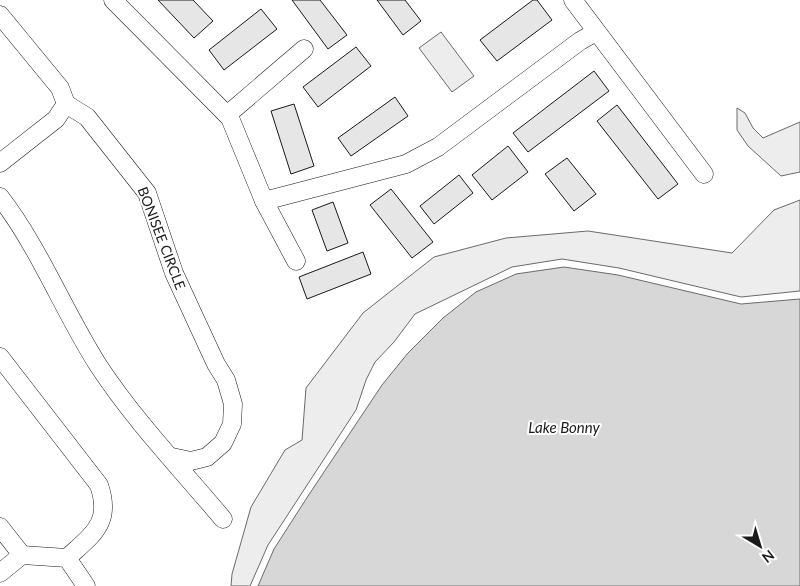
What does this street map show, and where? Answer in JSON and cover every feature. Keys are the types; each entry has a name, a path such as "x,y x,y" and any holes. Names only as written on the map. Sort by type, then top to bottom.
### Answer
{"street":[{"path":"113,0 227,115 264,201 296,261"},
{"path":"573,0 704,174"},
{"path":"0,15 60,88 66,104 56,119 0,163"},
{"path":"264,201 406,164 438,147 580,41 596,32"},
{"path":"227,115 304,49"},
{"name":"BONISEE CIRCLE","path":"66,104 87,117 147,193 174,273 216,364 226,380 233,404 232,424 223,443 207,457 191,461 172,457"},
{"path":"0,197 46,268 75,326 99,366 142,423 223,519"},
{"path":"0,356 99,485 105,502 104,514 94,533 68,558 22,555 0,573"},
{"path":"0,527 22,555"},
{"path":"68,558 86,586"}],"shaded area":[{"path":"441,32 474,76 452,92 419,48"},
{"path":"737,108 745,113 753,128 763,138 800,122 800,172 781,176 748,146 737,130"},
{"path":"800,200 800,291 741,297 619,268 562,259 512,267 415,314 394,342 375,362 366,380 356,410 268,545 250,586 231,586 232,574 251,507 285,450 302,440 306,388 363,313 434,257 506,238 588,231 732,253 774,210"}],"water":[{"name":"Lake Bonny","path":"564,267 618,275 741,304 800,299 800,586 258,586 274,549 308,496 382,385 408,353 443,318 476,292 516,274"}],"building":[{"path":"158,0 193,0 213,21 194,38"},
{"path":"292,0 320,0 347,35 328,49"},
{"path":"377,0 405,0 421,21 403,35"},
{"path":"533,0 537,0 552,20 497,61 480,40"},
{"path":"261,9 277,29 224,70 209,50"},
{"path":"356,47 371,66 318,107 303,87"},
{"path":"594,71 609,91 528,152 513,133"},
{"path":"395,97 408,116 351,156 338,138"},
{"path":"294,104 314,166 291,174 271,111"},
{"path":"617,105 678,184 658,199 597,121"},
{"path":"508,146 528,172 492,200 472,175"},
{"path":"567,158 596,194 574,211 545,174"},
{"path":"459,175 473,193 434,224 420,206"},
{"path":"391,189 433,242 412,258 370,205"},
{"path":"333,202 348,243 327,251 312,210"},
{"path":"363,252 371,274 307,299 299,277"}]}
